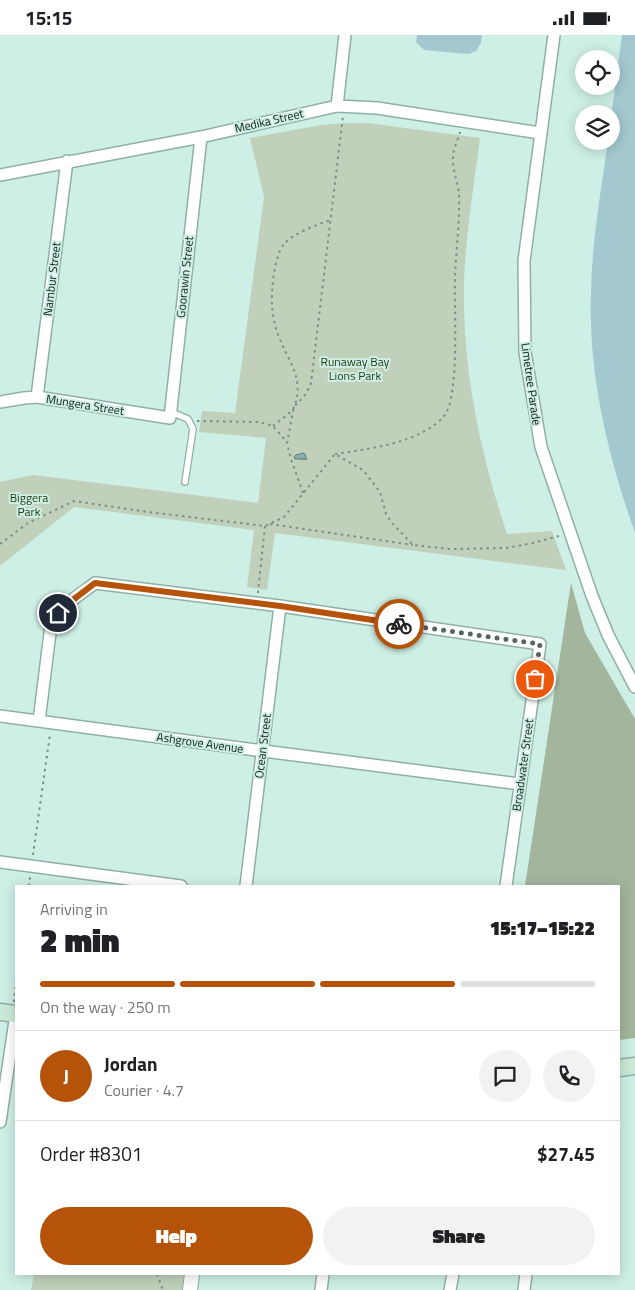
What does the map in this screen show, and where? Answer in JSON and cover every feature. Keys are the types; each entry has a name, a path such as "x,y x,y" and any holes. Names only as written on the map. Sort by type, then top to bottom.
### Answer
{"main road":[{"path":"0,1012 15,1014"},
{"path":"620,1057 635,1055"},
{"path":"620,1068 635,1066"}],"street":[{"path":"340,106 345,35"},
{"name":"Limetree Parade","path":"554,35 524,261 525,351 541,447 592,596 608,635 635,687"},
{"name":"Medika Street","path":"0,175 201,137 340,106 377,108 540,133"},
{"name":"Goorawin Street","path":"170,415 201,137"},
{"name":"Nambur Street","path":"37,397 66,161"},
{"name":"Mungera Street","path":"0,402 37,397 170,415"},
{"path":"39,721 51,625 65,606 95,583 280,606"},
{"name":"Broadwater Street","path":"280,606 540,644 506,885"},
{"name":"Ocean Street","path":"246,885 280,606"},
{"name":"Ashgrove Avenue","path":"0,715 263,751 520,783"},
{"path":"0,862 174,885"},
{"path":"0,1122 15,1021"},
{"path":"190,1290 192,1275"},
{"path":"321,1290 324,1275"},
{"path":"450,1290 453,1275"},
{"path":"524,1290 526,1275"}],"lane":[{"path":"170,415 188,419 193,429 185,481"}],"path":[{"path":"273,426 306,394 311,383 331,220 340,106"},
{"path":"0,544 28,523 74,501 148,512 265,525 284,517 336,454 399,442 433,425 444,416 450,407 454,380 455,277 459,194 453,158 462,121"},
{"path":"303,493 287,443 298,386 296,375 280,339 273,315 274,275 280,249 284,243 319,224 331,220"},
{"path":"190,422 203,420 259,422 273,426 287,443"},
{"path":"336,454 363,470 380,492 386,513 392,523 413,545"},
{"path":"270,523 278,526 450,549 506,548 559,536"},
{"path":"256,603 265,525"},
{"path":"29,885 50,734"},
{"path":"15,989 15,1006"},
{"path":"157,1275 163,1290"}],"green space":[{"name":"Runaway Bay Lions Park","path":"368,123 480,138 468,227 464,313 470,378 481,441 507,534 552,531 566,570 275,533 267,590 247,587 254,530 74,507 0,566 0,482 33,475 258,503 266,438 199,432 202,411 235,413 264,197 250,138 321,125"},
{"path":"571,583 585,633 635,719 635,1038 620,1040 620,885 525,885"},
{"path":"34,1275 185,1275 182,1290 31,1290"}],"water":[{"path":"417,35 482,35 481,43 476,51 469,54 424,50 416,42"},
{"path":"622,35 635,35 635,533 608,445 596,384 591,323 595,235 607,150 620,150 620,105 613,105 614,95 620,95 620,50"}],"building":[{"path":"303,453 306,457 305,459 295,459 296,455"}],"way so far":[{"path":"399,624 540,644 535,679"}],"route":[{"path":"58,613 95,583 280,606 399,624"}],"park label":[{"name":"Biggera Park","path":"29,505"}]}
